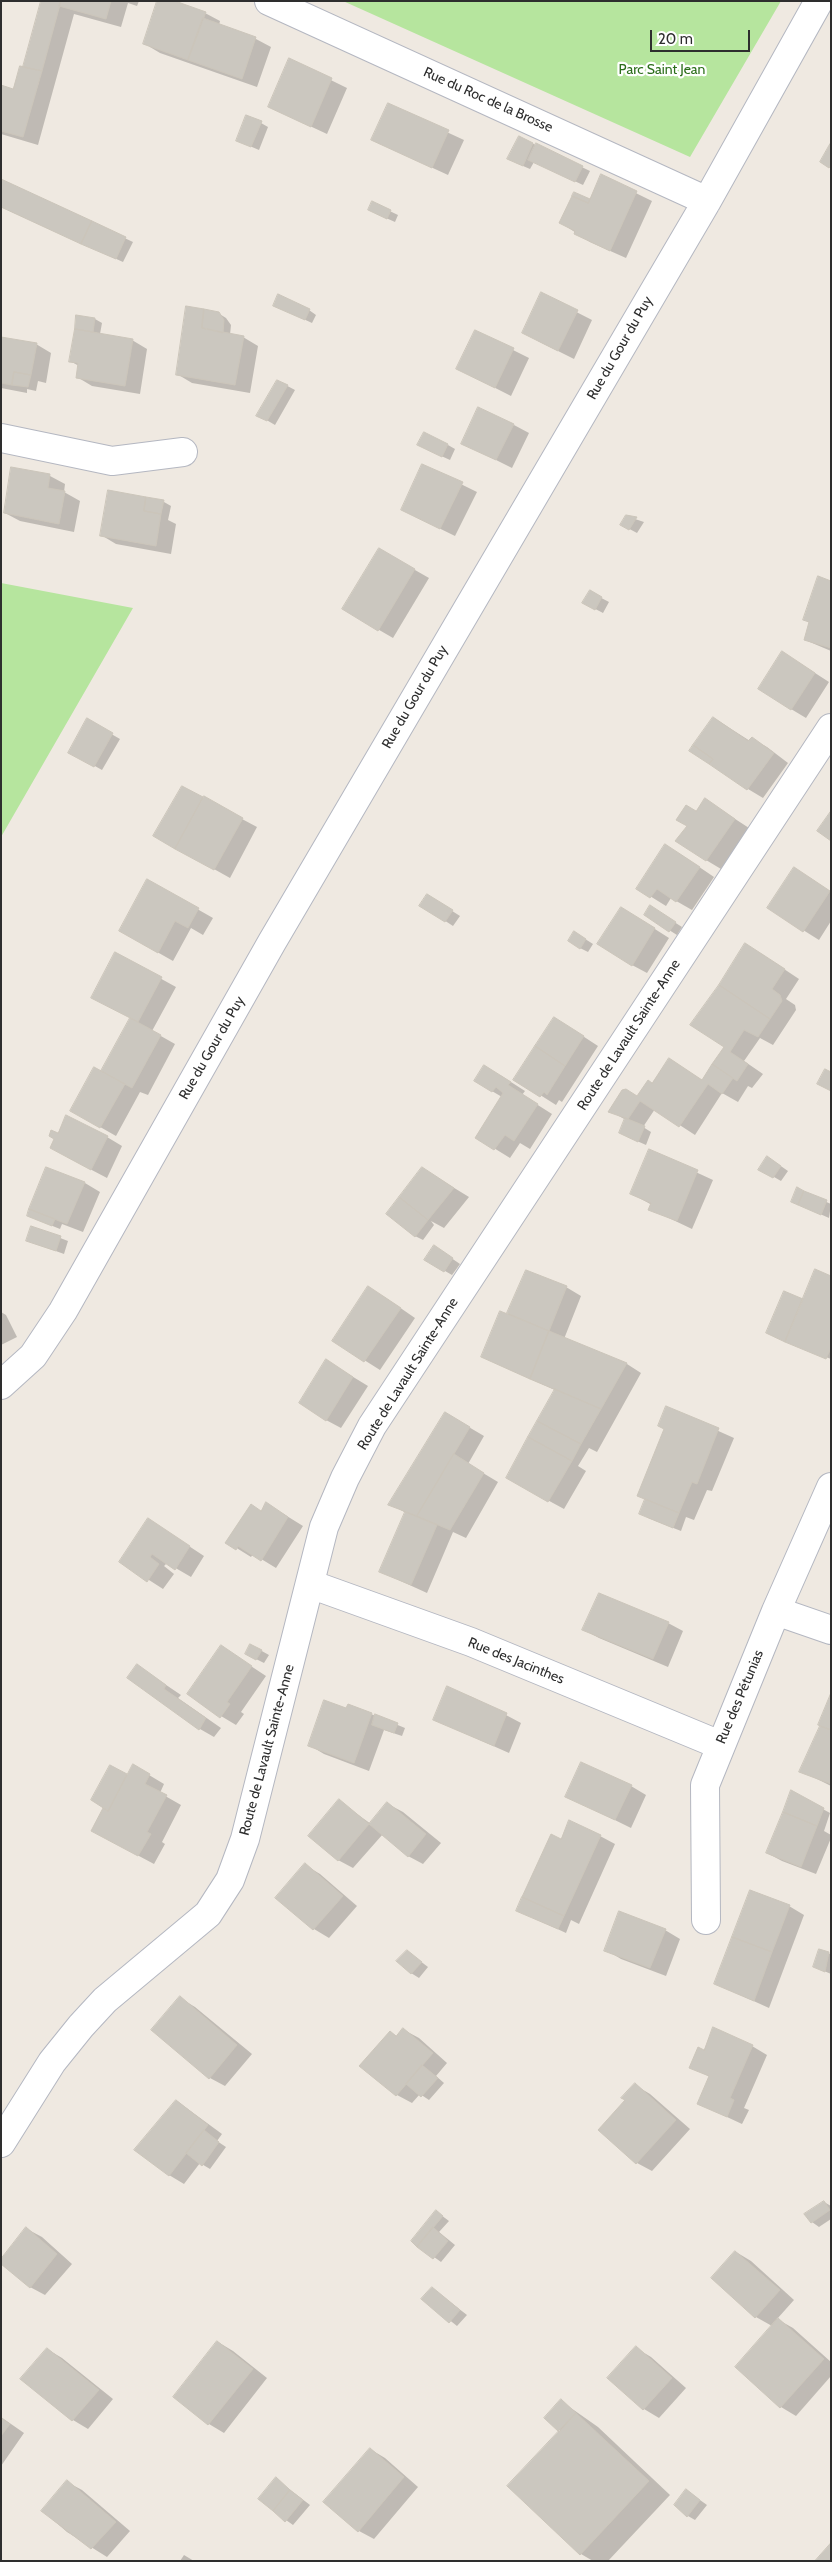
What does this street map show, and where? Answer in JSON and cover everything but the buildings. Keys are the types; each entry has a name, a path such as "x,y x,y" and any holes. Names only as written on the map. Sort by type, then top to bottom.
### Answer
{"street":[{"name":"Rue du Roc de la Brosse","path":"269,1 707,201"},
{"name":"Rue du Gour du Puy","path":"1,1385 33,1356 63,1311 272,942 707,201 819,1"},
{"path":"1,438 112,461 184,452"},
{"name":"Route de Lavault Sainte-Anne","path":"1,2143 52,2062 81,2026 105,2000 208,1914 230,1880 245,1839 324,1527 345,1478 372,1426 831,728"},
{"name":"Rue des Pétunias","path":"706,1920 705,1785 776,1611 831,1487"},
{"name":"Rue des Jacinthes","path":"310,1584 471,1642 720,1745"},
{"path":"776,1611 831,1630"}],"green space":[{"name":"Parc Saint Jean","path":"343,1 781,1 690,157"},
{"path":"1,583 133,608 1,837"}]}
